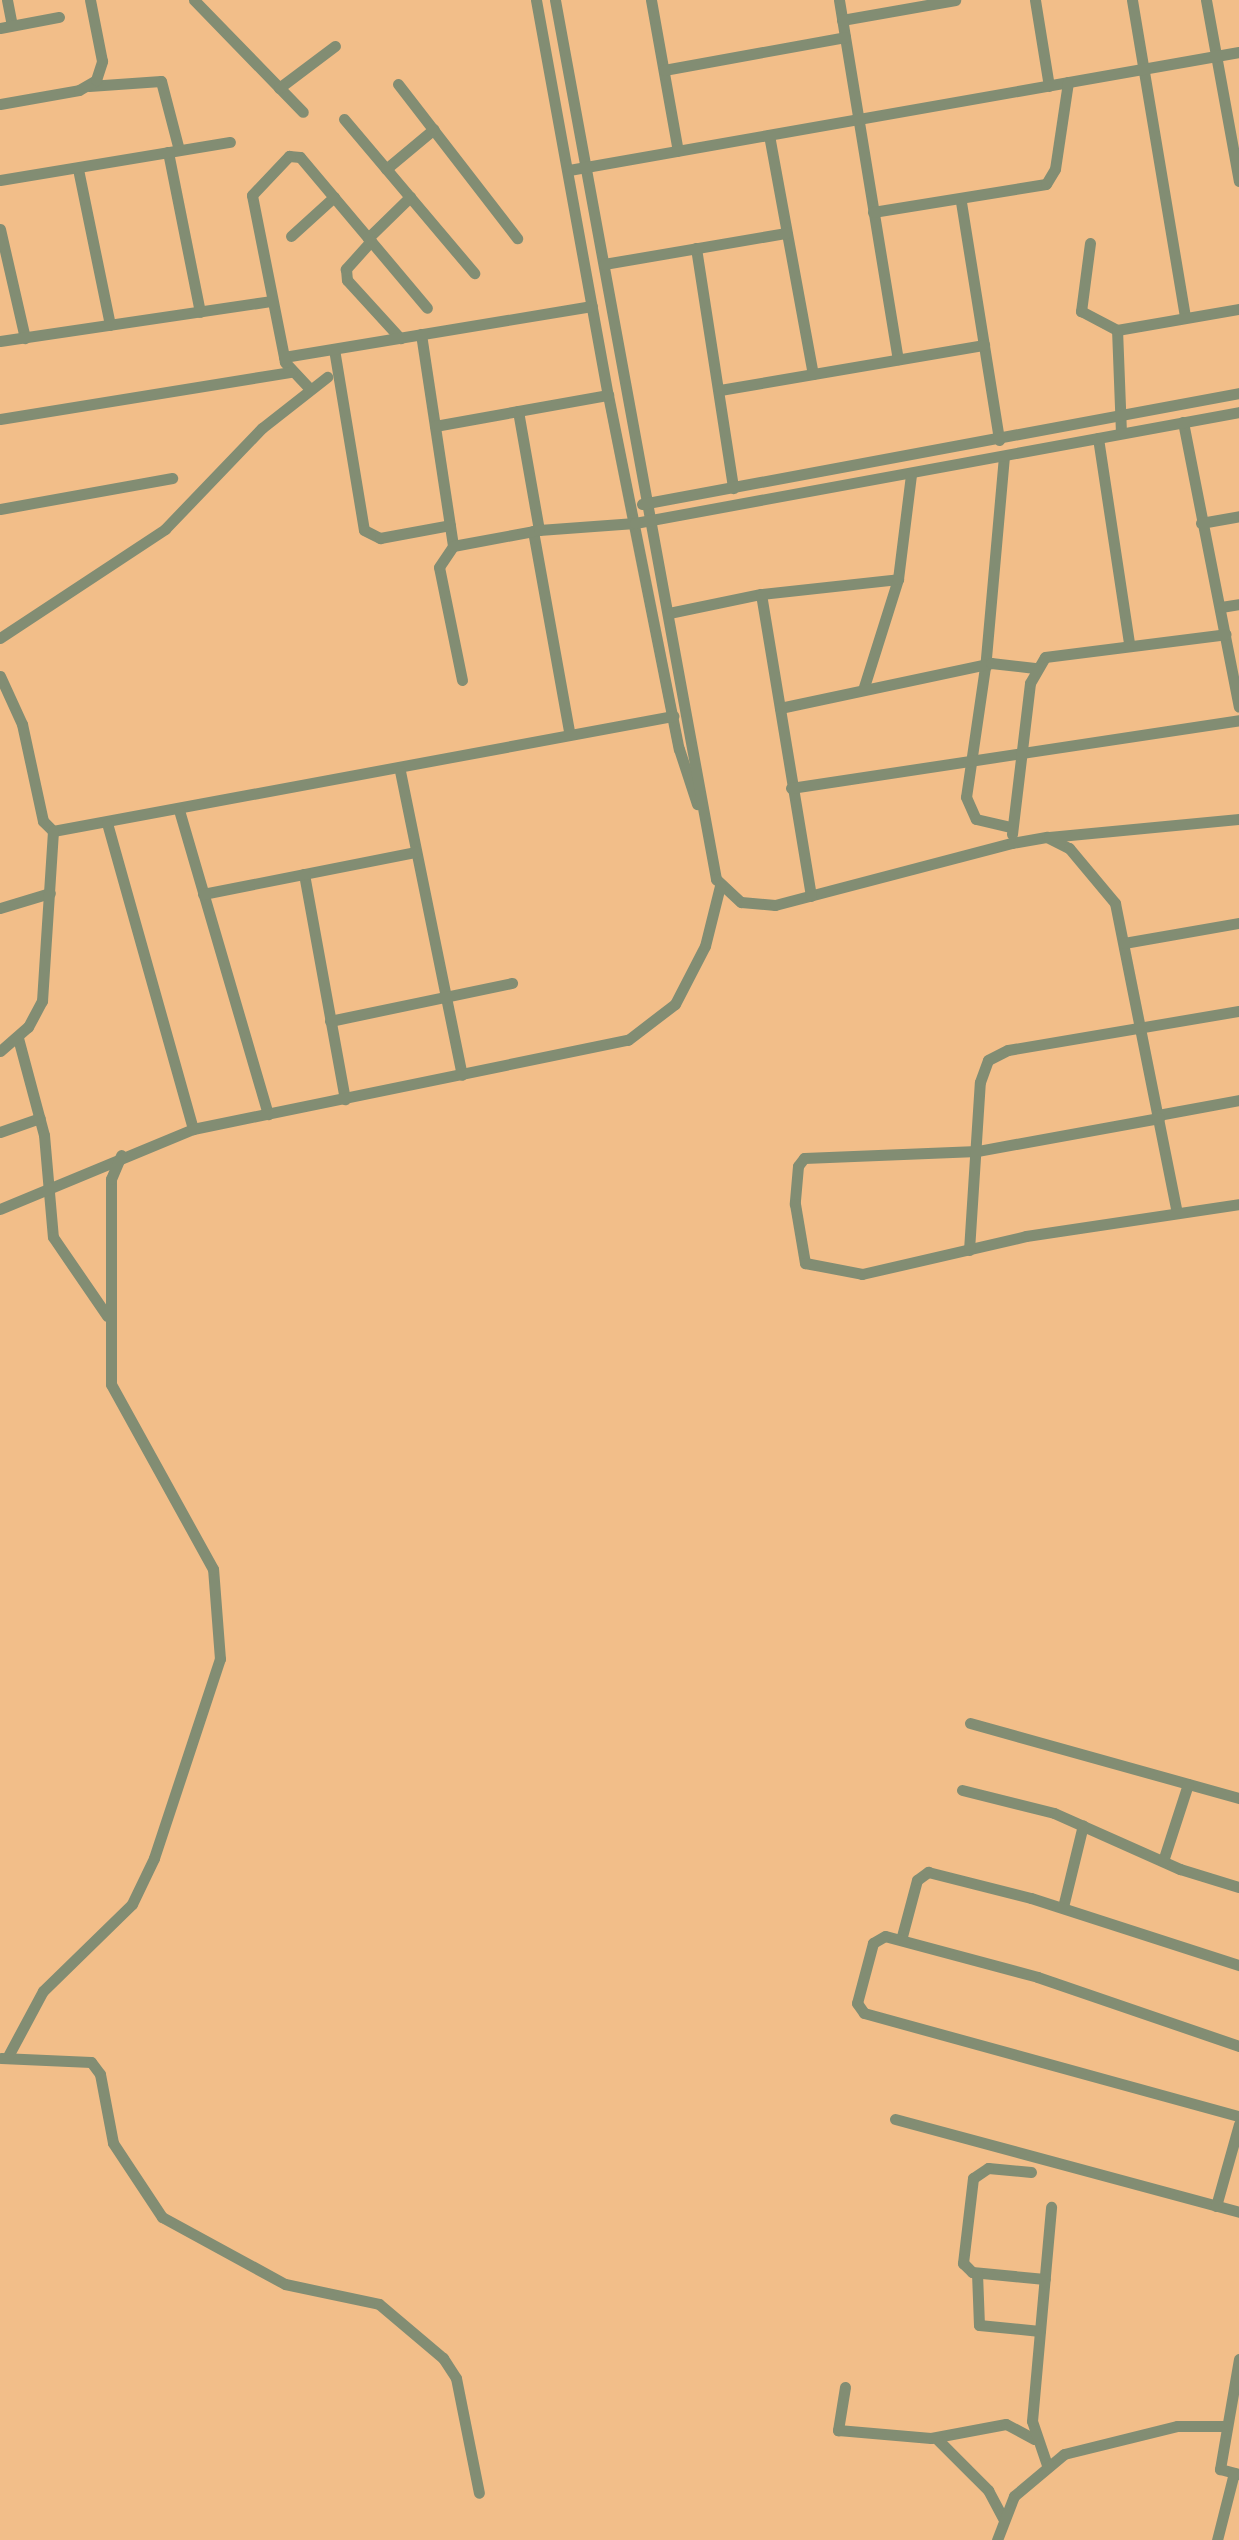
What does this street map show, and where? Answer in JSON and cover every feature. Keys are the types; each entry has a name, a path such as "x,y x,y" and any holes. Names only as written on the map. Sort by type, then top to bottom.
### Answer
{"street":[{"path":"7,0 6,26 59,17"},
{"path":"89,86 102,61 90,0"},
{"path":"194,0 303,112"},
{"path":"0,1209 48,1191 121,1155 193,1129 608,1047 661,1020 701,955 720,886 673,716 608,395 536,0"},
{"path":"555,0 669,613 701,812"},
{"path":"651,0 678,151"},
{"path":"839,0 898,359"},
{"path":"842,20 955,0"},
{"path":"1035,0 1049,86"},
{"path":"1132,0 1185,317"},
{"path":"1206,0 1239,181"},
{"path":"664,70 845,37"},
{"path":"279,88 335,46"},
{"path":"569,170 1239,52"},
{"path":"0,104 89,86 161,81 200,312"},
{"path":"873,212 961,202 1039,188 1051,179 1068,82"},
{"path":"398,84 517,238"},
{"path":"344,119 474,273"},
{"path":"386,169 434,129"},
{"path":"769,135 813,374"},
{"path":"0,180 230,142"},
{"path":"310,389 291,372 284,357 253,191 296,155 427,308"},
{"path":"78,169 110,325"},
{"path":"291,236 334,197"},
{"path":"400,338 345,276 370,240 410,197"},
{"path":"961,202 999,440"},
{"path":"0,229 25,338"},
{"path":"604,264 786,233"},
{"path":"1090,243 1081,311 1117,330 1239,309"},
{"path":"696,248 733,488"},
{"path":"0,341 272,301"},
{"path":"284,357 592,306"},
{"path":"1117,330 1121,433"},
{"path":"421,334 453,546 439,567 462,680"},
{"path":"720,390 984,345"},
{"path":"334,349 364,530 380,538 450,525"},
{"path":"0,419 291,372"},
{"path":"0,638 165,529 262,428 327,377"},
{"path":"632,506 1239,393"},
{"path":"435,426 608,395"},
{"path":"518,411 569,732"},
{"path":"453,546 536,530 635,523 1239,412"},
{"path":"1183,422 1239,707"},
{"path":"1098,438 1129,644"},
{"path":"1004,456 985,667 970,763 970,812 1012,827"},
{"path":"863,690 898,579 911,474"},
{"path":"0,509 172,478"},
{"path":"1201,523 1239,516"},
{"path":"669,613 761,594 898,579"},
{"path":"761,594 811,896"},
{"path":"1221,607 1239,604"},
{"path":"1012,843 1020,749 1035,668 1045,657 1226,634"},
{"path":"780,708 985,667 1035,668"},
{"path":"0,676 22,724 43,821 53,831 45,986 36,1014 18,1038 0,1051"},
{"path":"53,831 400,771 569,732 673,716"},
{"path":"791,788 970,763 1020,749 1239,720"},
{"path":"400,771 462,1075"},
{"path":"179,810 268,1114"},
{"path":"720,886 758,906 811,896 1012,843 1239,819"},
{"path":"107,823 193,1129"},
{"path":"1047,837 1085,860 1115,903 1177,1213"},
{"path":"203,894 416,852"},
{"path":"304,874 345,1099"},
{"path":"0,908 50,893"},
{"path":"1124,943 1239,923"},
{"path":"330,1021 512,983"},
{"path":"969,1250 982,1070 997,1053 1239,1011"},
{"path":"18,1038 40,1118 59,1253 107,1316"},
{"path":"1239,1100 977,1151 804,1158 798,1166 796,1212 805,1263 862,1274 969,1250 1239,1204"},
{"path":"0,1132 40,1118"},
{"path":"121,1155 111,1179 114,1238 107,1316 115,1398 213,1569 220,1659 154,1858 132,1904 43,1991 4,2058 91,2062 100,2074 113,2143 162,2217 285,2284 379,2304 443,2358 456,2378 479,2493"},
{"path":"970,1723 1239,1798"},
{"path":"1163,1861 1188,1784"},
{"path":"962,1790 1083,1825 1163,1861 1239,1887"},
{"path":"1063,1907 1083,1825"},
{"path":"901,1940 917,1880 928,1872 1063,1907 1239,1965"},
{"path":"1239,2046 1038,1977 901,1940 875,1940 857,1998 864,2013 1239,2116"},
{"path":"895,2119 1239,2212"},
{"path":"1216,2206 1239,2124"},
{"path":"1031,2172 988,2168 973,2178 962,2258 964,2267 977,2273 1045,2279"},
{"path":"1047,2465 1034,2439 1051,2207"},
{"path":"977,2273 979,2325 1040,2331"},
{"path":"1217,2540 1237,2473 1220,2469 1239,2359"},
{"path":"845,2387 836,2429 936,2438 1006,2424 1034,2439"},
{"path":"997,2540 1014,2496 1047,2465 1064,2454 1143,2433 1227,2426"},
{"path":"936,2438 988,2490 1003,2518"}]}
